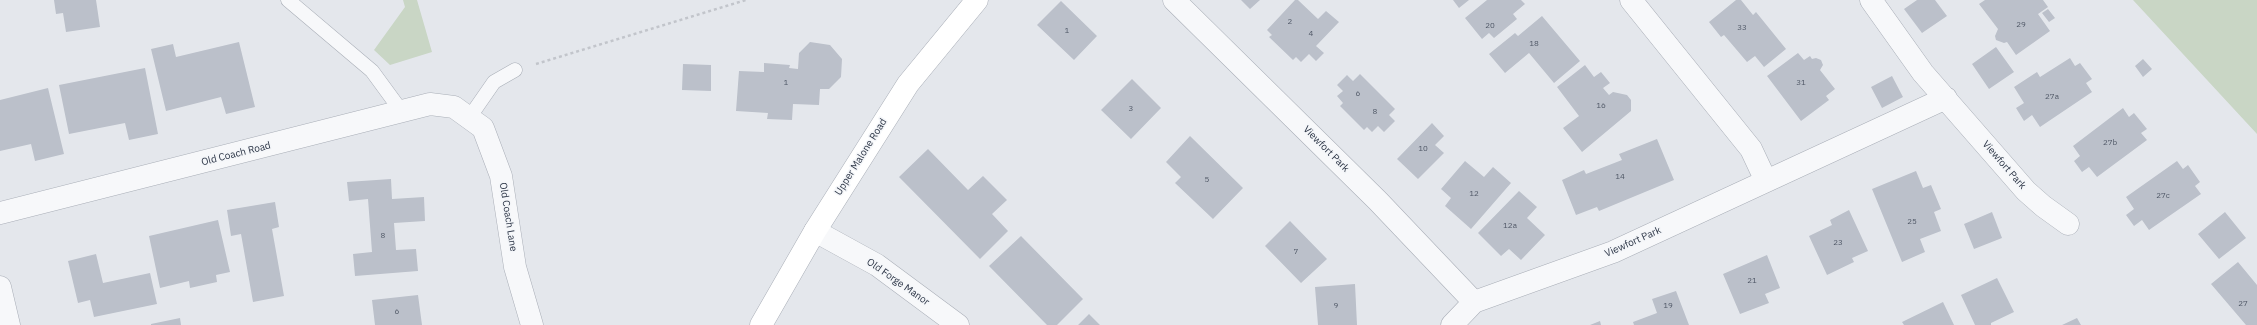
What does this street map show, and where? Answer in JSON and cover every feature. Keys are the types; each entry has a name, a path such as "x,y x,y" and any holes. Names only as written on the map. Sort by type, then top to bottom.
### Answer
{"main road":[{"name":"Upper Malone Road","path":"761,325 815,231 908,84 977,0"}],"street":[{"name":"Viewfort Park","path":"1174,0 1378,201 1474,302"},
{"path":"1631,0 1751,148 1766,181"},
{"name":"Viewfort Park","path":"1871,0 1923,73 2026,191 2043,206 2068,224"},
{"name":"Viewfort Park","path":"1452,325 1474,302 1612,252 1946,98"},
{"name":"Old Coach Road","path":"0,214 430,104 454,106 469,118"},
{"name":"Old Coach Lane","path":"469,118 483,128 501,176 515,267 532,325"},
{"name":"Old Forge Manor","path":"815,231 877,265 958,325"},
{"path":"0,287 9,325"}],"lane":[{"path":"288,0 372,71 402,112"},
{"path":"469,118 494,82 515,70"}],"path":[{"path":"515,70 746,0"}],"green space":[{"path":"403,0 417,0 432,52 390,65 374,50 405,7"},
{"path":"2133,0 2257,0 2257,134"}],"building":[{"path":"54,0 96,0 100,27 66,32 63,13 56,14"},
{"path":"1241,0 1260,0 1250,9"},
{"path":"1295,0 1298,0 1318,19 1326,11 1339,22 1316,46 1324,53 1316,61 1309,54 1301,62 1296,57 1293,60 1269,37 1272,35 1267,30"},
{"path":"1453,0 1469,0 1459,8"},
{"path":"1487,0 1521,0 1525,4 1513,14 1517,19 1494,38 1489,33 1482,39 1465,18"},
{"path":"1736,0 1741,0 1753,15 1756,12 1786,49 1764,67 1755,56 1747,62 1724,35 1721,37 1709,22"},
{"path":"1917,0 1935,0 1947,16 1922,33 1904,9"},
{"path":"1985,0 2043,0 2048,7 2038,14 2050,31 2016,55 2007,42 2004,43 1996,40 1995,36 1998,29 1979,4"},
{"path":"1061,1 1097,36 1074,60 1037,25"},
{"path":"2048,9 2055,18 2049,22 2042,13"},
{"path":"1542,16 1580,61 1554,83 1529,53 1505,73 1489,54 1515,33 1518,36"},
{"path":"239,42 255,107 226,114 221,97 166,111 151,49 173,44 176,57"},
{"path":"810,42 830,45 842,59 841,77 829,89 820,89 819,105 793,104 792,120 767,119 768,113 736,111 739,71 764,72 764,63 790,65 789,68 798,69 799,53"},
{"path":"1996,47 2014,72 1989,89 1972,64"},
{"path":"1798,53 1804,60 1810,56 1812,59 1816,58 1821,60 1823,65 1820,70 1835,89 1826,96 1829,100 1801,121 1767,76"},
{"path":"2070,58 2075,66 2080,63 2092,79 2086,83 2092,92 2040,127 2032,115 2024,121 2016,108 2024,103 2014,87 2037,72 2040,77"},
{"path":"2143,59 2152,69 2143,77 2135,66"},
{"path":"683,64 711,65 711,91 682,90"},
{"path":"1585,65 1594,77 1601,72 1610,83 1603,88 1609,95 1613,92 1627,95 1631,100 1631,111 1582,152 1563,128 1579,116 1557,87"},
{"path":"145,68 158,134 129,140 125,123 69,134 59,85"},
{"path":"1360,74 1395,109 1389,115 1395,121 1384,132 1378,126 1372,132 1367,127 1364,130 1340,106 1343,103 1337,96 1343,91 1337,85 1347,75 1353,81"},
{"path":"1892,76 1903,97 1882,108 1871,87"},
{"path":"1132,79 1161,108 1131,139 1101,110"},
{"path":"48,88 64,154 35,161 31,144 0,151 0,100"},
{"path":"2123,108 2129,117 2134,113 2147,129 2141,133 2147,140 2097,177 2089,167 2082,172 2074,161 2080,156 2073,146"},
{"path":"1432,123 1444,136 1435,145 1444,153 1418,179 1397,159"},
{"path":"1190,136 1243,188 1213,219 1175,183 1181,177 1166,162"},
{"path":"1657,139 1674,180 1599,211 1597,207 1576,215 1562,180 1584,170 1586,174 1622,160 1619,154"},
{"path":"928,149 968,190 983,176 1007,200 992,214 1008,231 980,259 899,177"},
{"path":"1465,161 1484,177 1493,167 1511,183 1471,229 1445,206 1451,198 1441,189"},
{"path":"2177,161 2183,169 2188,165 2200,182 2195,186 2201,194 2149,230 2142,220 2134,226 2126,215 2134,209 2126,197"},
{"path":"1916,171 1923,188 1931,185 1941,209 1934,212 1941,231 1920,239 1925,252 1902,262 1872,189"},
{"path":"391,179 392,199 424,197 425,221 394,223 396,250 416,249 418,271 355,276 353,254 372,252 368,199 349,201 347,182"},
{"path":"1519,191 1537,207 1527,218 1545,235 1521,260 1509,249 1501,256 1478,233"},
{"path":"275,202 279,227 272,229 284,296 253,302 241,234 231,236 227,210"},
{"path":"1849,210 1868,251 1852,258 1854,262 1827,275 1809,236 1832,225 1830,220"},
{"path":"1992,212 2002,238 1974,249 1964,224"},
{"path":"2225,212 2246,238 2219,259 2198,234"},
{"path":"218,220 230,272 216,275 217,282 190,288 189,281 160,288 149,236"},
{"path":"1290,221 1327,259 1301,283 1265,246"},
{"path":"1021,236 1083,299 1057,325 1047,325 989,266"},
{"path":"96,254 103,283 150,273 157,304 94,317 90,300 78,303 68,261"},
{"path":"1767,255 1780,288 1765,294 1769,303 1740,314 1723,274"},
{"path":"2238,262 2257,285 2257,325 2246,325 2211,284"},
{"path":"1997,278 2014,312 1991,323 1991,325 1975,325 1961,295"},
{"path":"1355,284 1357,325 1318,325 1315,287"},
{"path":"1676,291 1689,325 1634,325 1633,322 1657,313 1652,299"},
{"path":"418,295 422,325 375,325 372,300"},
{"path":"1943,302 1954,325 1904,325 1902,322"},
{"path":"1089,314 1100,325 1078,325"},
{"path":"180,318 181,325 151,325 151,324"},
{"path":"2077,318 2081,325 2062,325"},
{"path":"1600,321 1601,325 1590,325"}]}
